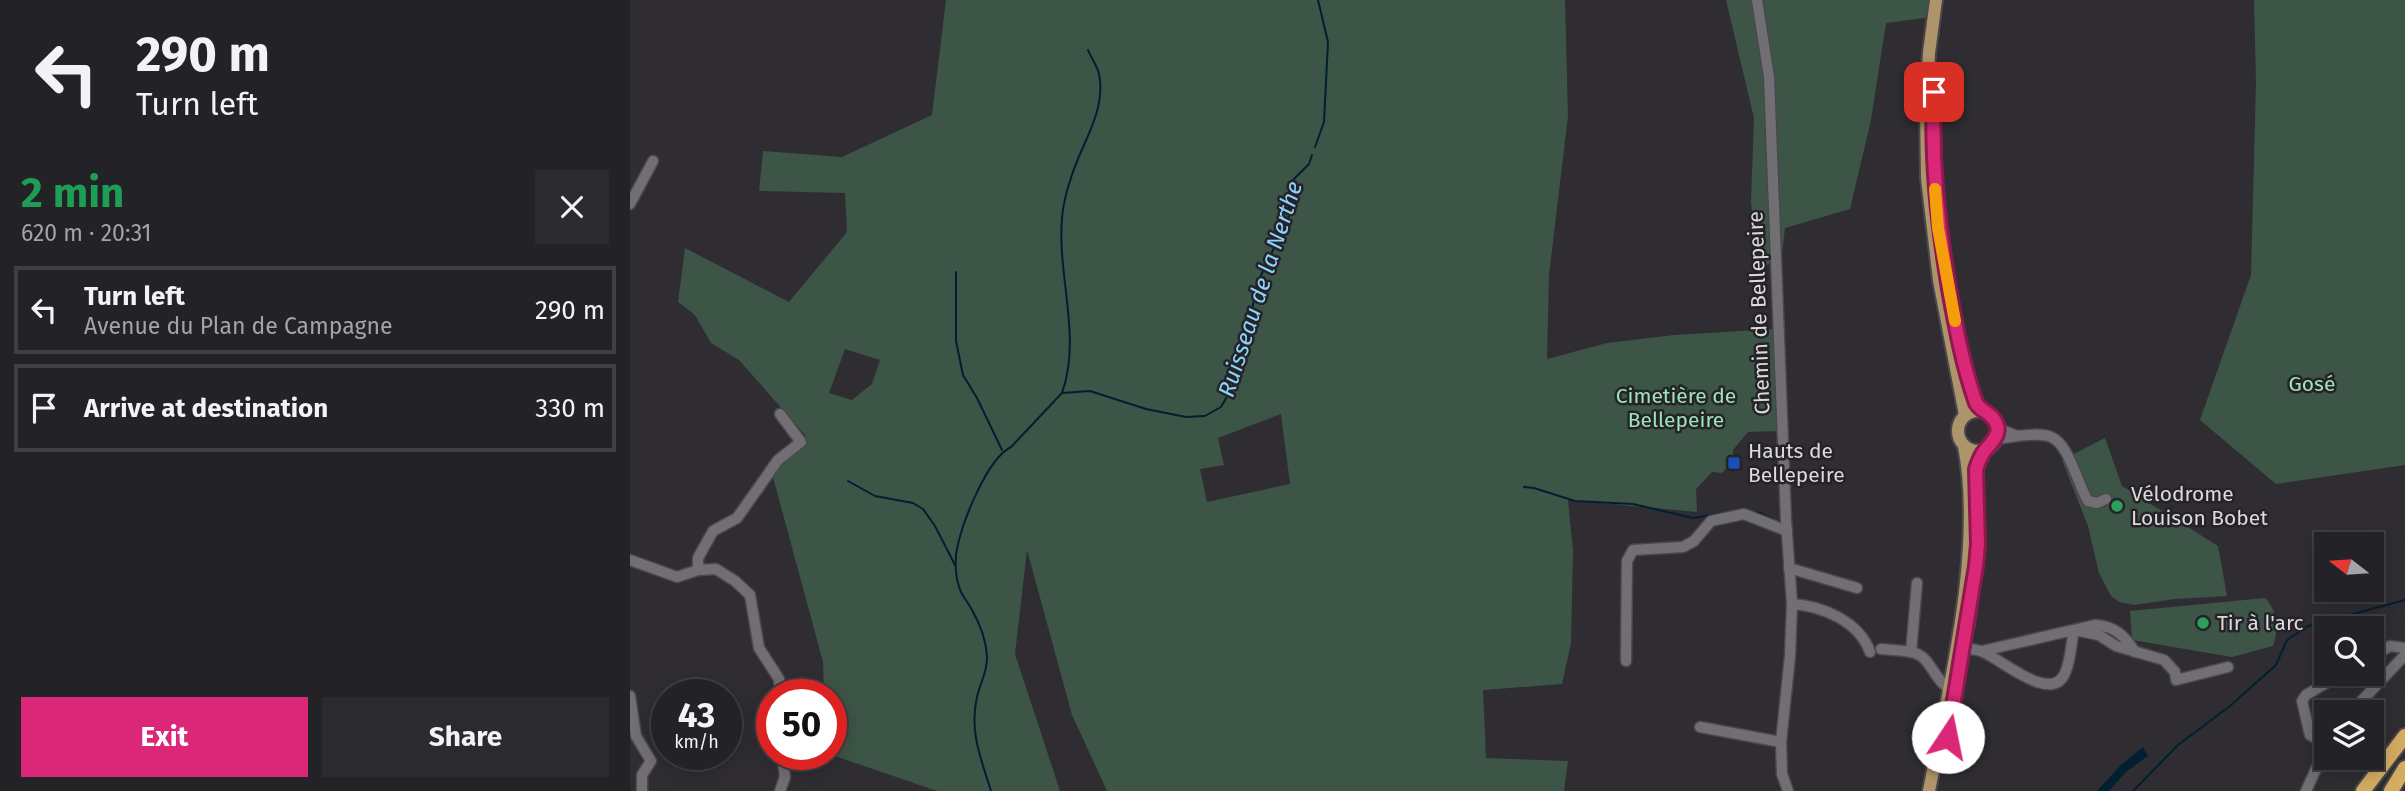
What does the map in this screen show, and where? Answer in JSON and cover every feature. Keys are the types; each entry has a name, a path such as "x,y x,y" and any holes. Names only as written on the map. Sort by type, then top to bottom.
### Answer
{"highway":[{"path":"2363,791 2405,736"},
{"path":"2391,791 2405,768"}],"main road":[{"path":"1936,0 1926,94 1927,178 1933,237 1965,415"},
{"path":"1943,0 1935,53 1935,190 1938,228 1967,377 1981,411"},
{"path":"1929,791 1964,597 1969,542 1967,458 1958,434 1965,415 1981,411 1992,416 1996,439 1986,449 1976,469 1978,544 1973,593 1937,791"},
{"path":"1964,446 1975,451 1986,449"}],"street":[{"name":"Chemin de Bellepeire","path":"1756,0 1769,77 1792,604 1790,656 1781,742 1782,774 1788,791"},
{"path":"630,204 653,161"},
{"path":"698,570 698,558 713,531 737,518 778,460 801,442 780,414"},
{"path":"1995,422 2004,431 2017,436"},
{"path":"1996,439 2041,435 2056,440 2067,454 2088,501 2097,503 2106,499"},
{"path":"1626,661 1627,561 1633,550 1683,547 1694,541 1711,521 1744,514 1787,531"},
{"path":"630,560 677,577 710,568 722,572 750,596 759,648 779,679"},
{"path":"1789,568 1857,587"},
{"path":"1911,652 1917,583"},
{"path":"1792,604 1805,606 1852,625 1870,652"},
{"path":"1964,648 1982,651 2047,685 2064,676 2074,630"},
{"path":"1982,651 2074,630 2099,635 2112,645 2164,660 2175,672 2176,680 2228,667"},
{"path":"2384,649 2390,646 2405,649"},
{"path":"1881,649 1911,652 1923,657 1940,681 1949,688"},
{"path":"2362,700 2405,655"},
{"path":"2314,738 2310,735 2302,701 2306,695 2321,686"},
{"path":"630,696 636,736 651,761 642,775 642,791"},
{"path":"1700,727 1781,742"},
{"path":"780,791 785,777 784,770"},
{"path":"2306,791 2315,770"}],"green space":[{"name":"Cimetière de Bellepeire","path":"946,0 1565,0 1568,116 1549,275 1547,359 1607,343 1674,335 1775,329 1779,431 1748,432 1733,450 1733,461 1722,473 1712,472 1696,489 1697,512 1568,500 1573,551 1571,643 1562,684 1483,690 1486,758 1568,761 1564,791 1107,791 1072,715 1027,550 1015,654 1060,791 937,791 847,760 847,679 824,679 823,662 770,466 785,449 806,436 739,360 711,343 695,315 678,302 685,248 789,302 847,232 845,193 759,191 763,151 842,157 932,115","holes":["845,349 880,360 872,384 852,400 829,393","1281,414 1290,484 1207,502 1200,469 1224,465 1218,438"]},
{"path":"1726,0 1929,0 1925,18 1886,23 1871,120 1850,209 1785,228 1782,254 1758,272 1751,201 1754,118"},
{"name":"Gosé","path":"2254,0 2405,0 2405,465 2276,484 2200,420 2251,275 2256,83"},
{"name":"Vélodrome Louison Bobet","path":"2105,438 2122,486 2218,546 2227,596 2134,605 2119,602 2111,596 2099,573 2088,526 2062,460"},
{"name":"Tir à l'arc","path":"2265,598 2276,620 2273,646 2232,657 2132,640 2130,611"}],"water":[{"path":"2143,747 2148,756 2127,771 2109,791 2097,791 2121,765"}],"waterway":[{"name":"Ruisseau de la Nerthe","path":"1315,147 1324,122 1328,42 1318,0"},
{"path":"1062,393 1070,350 1061,240 1062,213 1074,168 1096,116 1099,102 1098,71 1088,50"},
{"name":"Ruisseau de la Nerthe","path":"991,791 977,745 974,722 977,697 986,667 986,650 978,621 961,592 956,568 961,533 985,476 1002,454 1062,393 1090,391 1146,409 1186,417 1205,416 1221,407 1233,386 1244,351 1257,284 1289,216 1292,181 1309,164 1312,155"},
{"path":"956,272 956,341 963,375 1002,450"},
{"path":"848,481 875,496 913,503 923,509 955,565"},
{"path":"1524,487 1575,501 1633,504 1693,518 1729,512"},
{"path":"1752,512 1778,522"},
{"path":"2133,791 2178,745 2230,706 2276,665 2287,640 2308,626 2405,600"}],"slow traffic":[{"path":"1935,189 1938,228 1955,321"}],"place":[{"name":"Hauts de Bellepeire","path":"1734,463"},
{"name":"Vélodrome Louison Bobet","path":"2117,506"},
{"name":"Tir à l'arc","path":"2203,623"}],"route":[{"path":"1934,92 1938,228 1957,332 1976,403 1981,411 1992,416 1997,427 1996,439 1980,457 1976,469 1976,566 1948,737"}]}
